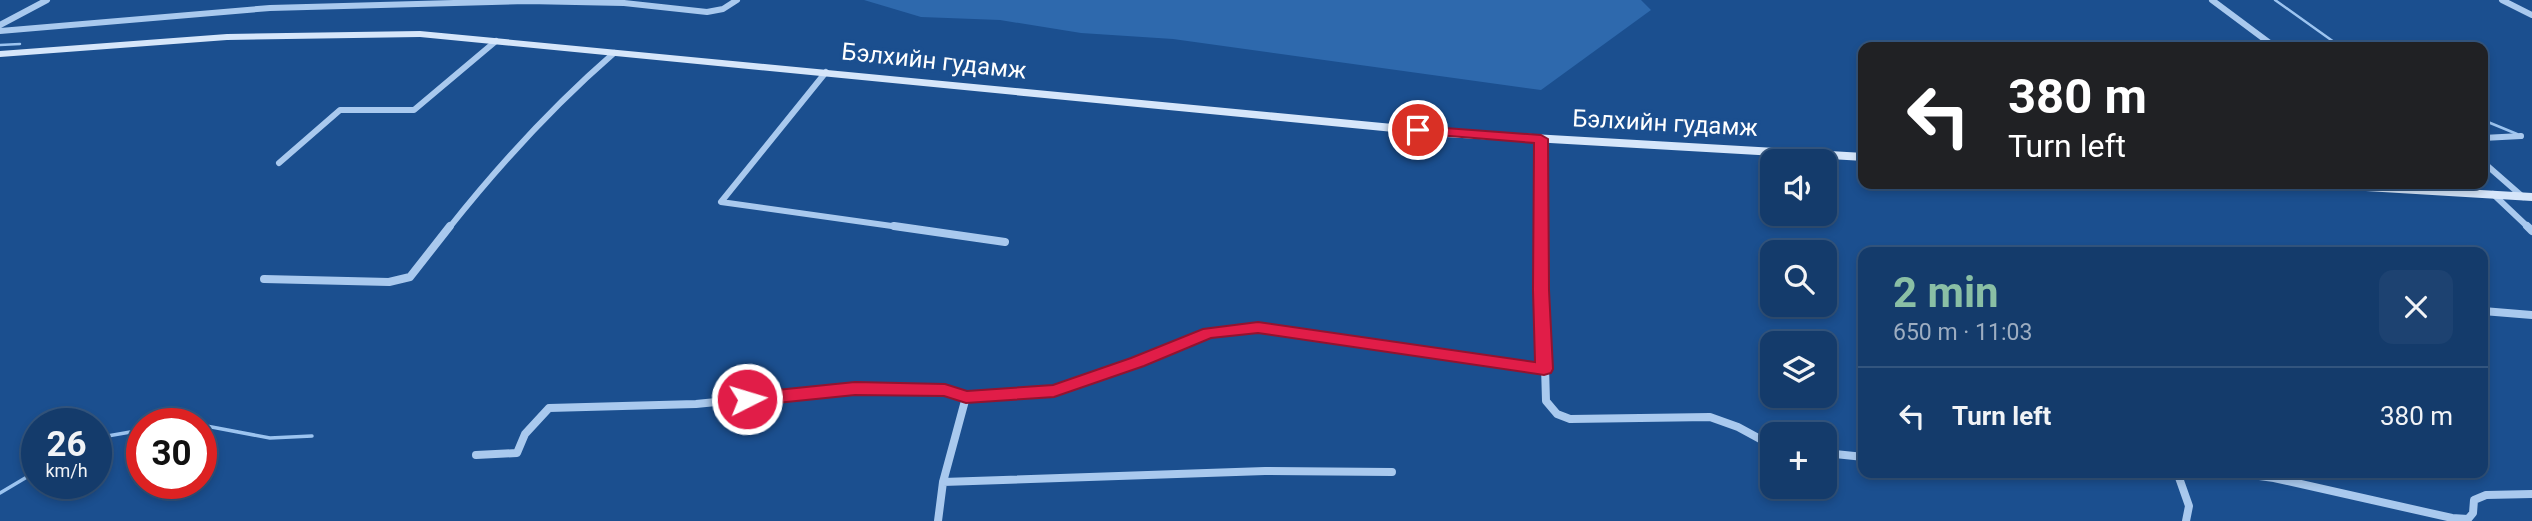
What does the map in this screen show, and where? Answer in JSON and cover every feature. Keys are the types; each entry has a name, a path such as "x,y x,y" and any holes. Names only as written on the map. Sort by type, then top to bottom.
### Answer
{"main road":[{"name":"Бэлхийн гудамж","path":"0,54 227,37 420,34 1431,132 1858,157"},
{"path":"2404,189 2528,197"}],"street":[{"path":"0,25 47,0"},
{"path":"0,31 261,9 527,1 624,3 707,12 723,9 737,0"},
{"path":"2212,0 2268,42"},
{"path":"2502,0 2532,15"},
{"path":"279,163 340,110 414,110 496,41"},
{"path":"264,279 389,282 410,278 492,172 573,89 614,53"},
{"path":"826,72 721,202 1005,242"},
{"path":"2488,138 2521,136"},
{"path":"1541,139 1541,290 1546,401 1557,414 1570,418 1710,417 1760,439"},
{"path":"2488,166 2528,197"},
{"path":"2493,194 2532,231"},
{"path":"2488,311 2532,315"},
{"path":"476,456 517,453 525,435 549,408 696,404 855,388 945,390 966,397 1054,391 1209,333 1258,327 1544,369"},
{"path":"938,521 943,482 966,397"},
{"path":"1837,454 1858,456"},
{"path":"943,482 1252,471 1392,472"},
{"path":"2179,478 2189,506 2186,521"},
{"path":"2274,478 2452,519 2468,519 2473,513 2474,500 2486,495 2532,494"}],"shaded area":[{"path":"864,0 1641,0 1651,10 1541,90 1173,39 1081,33 1000,20 921,17"}],"waterway":[{"path":"2275,0 2334,42"},
{"path":"0,45 20,44"},
{"path":"2488,122 2517,134"},
{"path":"217,428 270,438 312,436"},
{"path":"112,435 126,433"},
{"path":"0,493 21,481"}],"route":[{"path":"747,399 855,388 945,390 966,397 1054,391 1209,333 1258,327 1544,369 1541,139 1418,130"}]}
